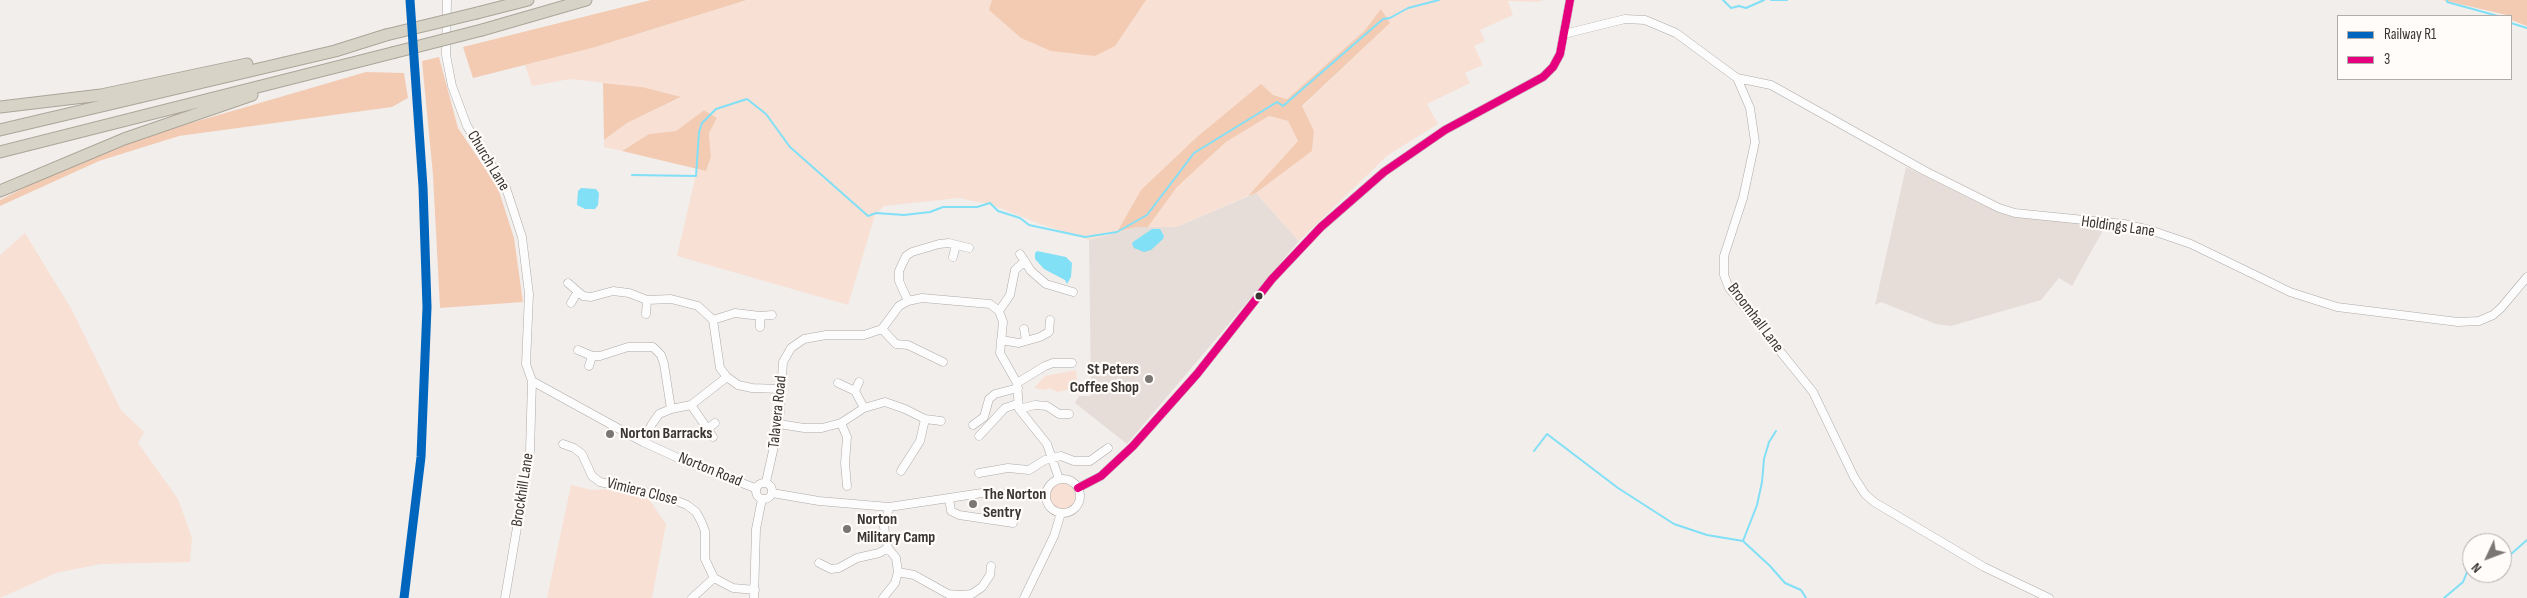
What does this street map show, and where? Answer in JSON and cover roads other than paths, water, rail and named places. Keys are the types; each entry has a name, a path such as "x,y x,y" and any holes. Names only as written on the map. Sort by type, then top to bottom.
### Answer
{"highway":[{"path":"0,130 335,51 386,35 528,0"},
{"path":"0,152 288,81 482,30 586,0"},
{"path":"0,107 101,95 299,53 335,51"},
{"path":"0,191 124,139 288,81"}],"street":[{"name":"Church Lane","path":"447,0 446,55 452,86 467,126 506,188 523,240 530,294 526,364 532,381"},
{"path":"1078,488 1101,476 1133,446 1197,374 1296,252 1384,172 1445,130 1543,78 1553,67 1560,54 1570,0"},
{"path":"1564,34 1625,19 1645,20 1676,33 1737,78"},
{"name":"Holdings Lane","path":"1737,78 1771,85 1925,171 1999,208 2015,214 2124,224 2164,234 2191,244 2290,292 2337,307 2458,322 2478,321 2493,315 2501,308 2527,278"},
{"name":"Broomhall Lane","path":"1737,78 1750,108 1755,142 1744,198 1724,256 1724,275 1729,288 1813,392 1854,477 1865,494 1874,502 1984,567 2049,598"},
{"path":"908,301 899,281 899,271 906,256 931,245 956,245 969,248"},
{"path":"954,256 956,245"},
{"path":"1020,254 1038,278 1046,284 1073,292"},
{"path":"999,311 1010,295 1015,270 1025,262"},
{"path":"568,283 577,293 591,296 612,291 629,293 647,300 671,298 698,306 713,320 720,368 727,377 738,385 745,387 780,389"},
{"path":"571,303 577,293"},
{"path":"943,362 908,345 896,344 882,329 899,306 908,301 922,298 990,304 999,311 1003,322 1000,353 1017,386 1018,406 1047,444 1059,479"},
{"path":"646,314 647,300"},
{"path":"949,311 951,302"},
{"path":"713,320 735,313 760,316 772,315"},
{"path":"760,316 760,327"},
{"path":"1001,340 1012,342 1047,334 1050,320"},
{"name":"Talavera Road","path":"766,482 779,424 783,362 791,348 804,339 826,335 864,335 882,329"},
{"path":"1024,329 1026,340"},
{"path":"578,350 592,356 628,347 653,347 661,355 664,364 671,409"},
{"path":"589,366 592,356"},
{"path":"973,425 984,417 989,399 995,394 1017,386 1045,366 1053,363 1072,363"},
{"path":"643,442 659,414 671,409 691,405 727,377"},
{"name":"Norton Road","path":"532,381 643,442 689,463 755,488"},
{"name":"Brockhill Lane","path":"505,598 530,451 532,381"},
{"path":"855,391 858,382"},
{"path":"838,383 855,391 864,408"},
{"path":"779,424 804,428 841,424 864,408 886,402 925,419 941,420"},
{"path":"691,405 712,437"},
{"path":"979,436 1005,408 1035,405 1047,406 1059,414 1069,414"},
{"path":"902,471 911,466 925,419"},
{"path":"706,430 714,423"},
{"path":"841,424 847,437 847,486"},
{"name":"Vimiera Close","path":"563,444 574,448 582,454 592,476 600,482 678,500 695,510 705,531 705,559 714,578"},
{"path":"979,473 1008,468 1029,470 1052,457 1066,457 1082,462 1090,461 1108,448"},
{"path":"847,476 857,476"},
{"path":"1059,479 1068,480 1078,488 1080,496 1076,508 1070,512 1061,513 1050,508 1046,496 1048,487 1059,479"},
{"path":"766,482 772,486 772,493 768,498 762,499 756,495 755,488 759,483 766,482"},
{"path":"772,493 819,501 889,507 990,492 1046,496"},
{"path":"949,498 951,511 959,515 1013,523"},
{"path":"692,598 714,578 733,588 755,594 756,529 762,499"},
{"path":"883,598 895,583 898,572 896,558 888,548 884,527 889,507"},
{"path":"1024,598 1054,536 1061,513"},
{"path":"819,563 831,569 840,568 857,558 879,553 888,548"},
{"path":"898,572 914,575 947,596 972,594 982,587 990,576 991,566"},
{"path":"827,578 831,569"}],"water":[{"path":"581,188 596,189 599,193 598,205 595,209 585,209 577,205 578,191"},
{"path":"1152,229 1160,229 1164,236 1163,239 1151,250 1144,252 1134,248 1133,242"},
{"path":"1037,251 1066,257 1072,263 1071,277 1067,284 1065,280 1044,269 1035,259"}],"waterway":[{"path":"632,175 696,176 699,132 702,123 716,109 747,99 766,114 790,147 868,216 876,213 904,215 930,212 943,207 977,207 990,203 998,211 1020,218 1029,225 1085,237 1117,232 1147,215 1194,153 1277,102 1283,106 1383,19 1390,18 1408,8 1439,0"},
{"path":"1723,0 1731,8 1739,6 1746,8 1764,0"},
{"path":"1771,0 1787,0"},
{"path":"2447,0 2447,2 2494,15"},
{"path":"2512,23 2527,28"},
{"path":"1776,431 1769,442 1764,459 1757,505 1743,541 1785,583 1801,590 1806,598"},
{"path":"1534,451 1547,434 1618,488 1674,524 1707,535 1743,541"},
{"path":"2512,553 2527,540"},
{"path":"2444,598 2462,583"}],"rail line":[{"name":"R1","path":"404,598 421,457 427,307 423,187 410,0"}],"place":[{"name":"St Peters Coffee Shop","path":"1149,379"},
{"name":"Norton Barracks","path":"610,434"},
{"name":"The Norton Sentry","path":"973,504"},
{"name":"Norton Military Camp","path":"847,529"}]}
